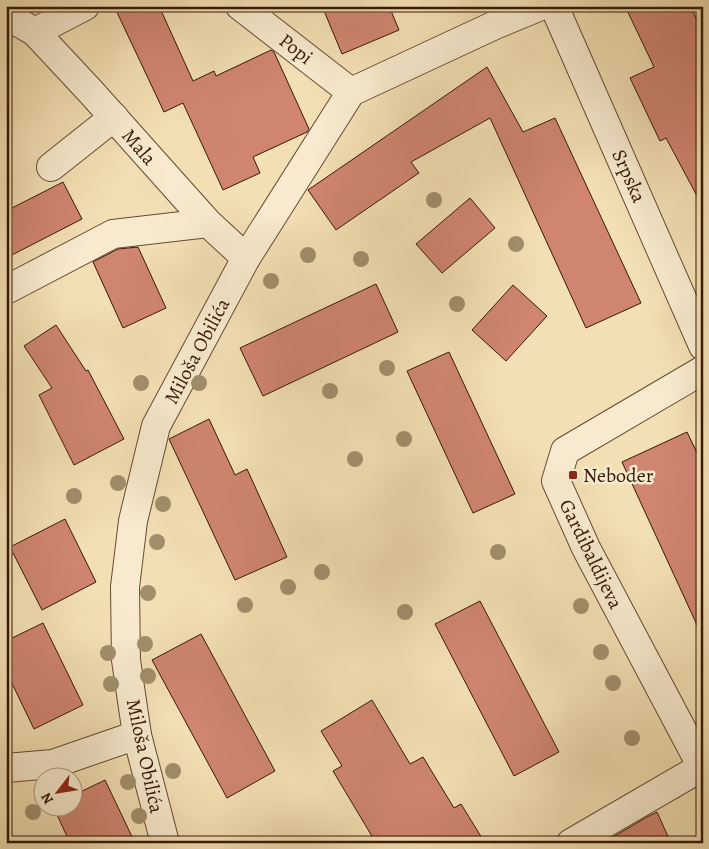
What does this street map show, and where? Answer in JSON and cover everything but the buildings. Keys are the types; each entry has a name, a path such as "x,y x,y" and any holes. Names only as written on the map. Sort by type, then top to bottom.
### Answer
{"street":[{"path":"35,32 85,6"},
{"name":"Popi","path":"240,6 351,92"},
{"path":"351,92 540,6"},
{"name":"Srpska","path":"554,6 703,346"},
{"name":"Mala","path":"6,15 35,32 208,223 246,258"},
{"name":"Miloša Obilića","path":"165,843 137,735 126,660 125,587 133,521 156,426 246,258 351,92"},
{"path":"51,167 114,117"},
{"path":"6,290 114,234 208,223"},
{"name":"Gardibaldijeva","path":"702,768 586,548 556,480 565,451 703,370"},
{"path":"6,768 53,764 137,735"},
{"path":"571,843 702,768"}],"place":[{"name":"Neboder","path":"573,475"}]}
